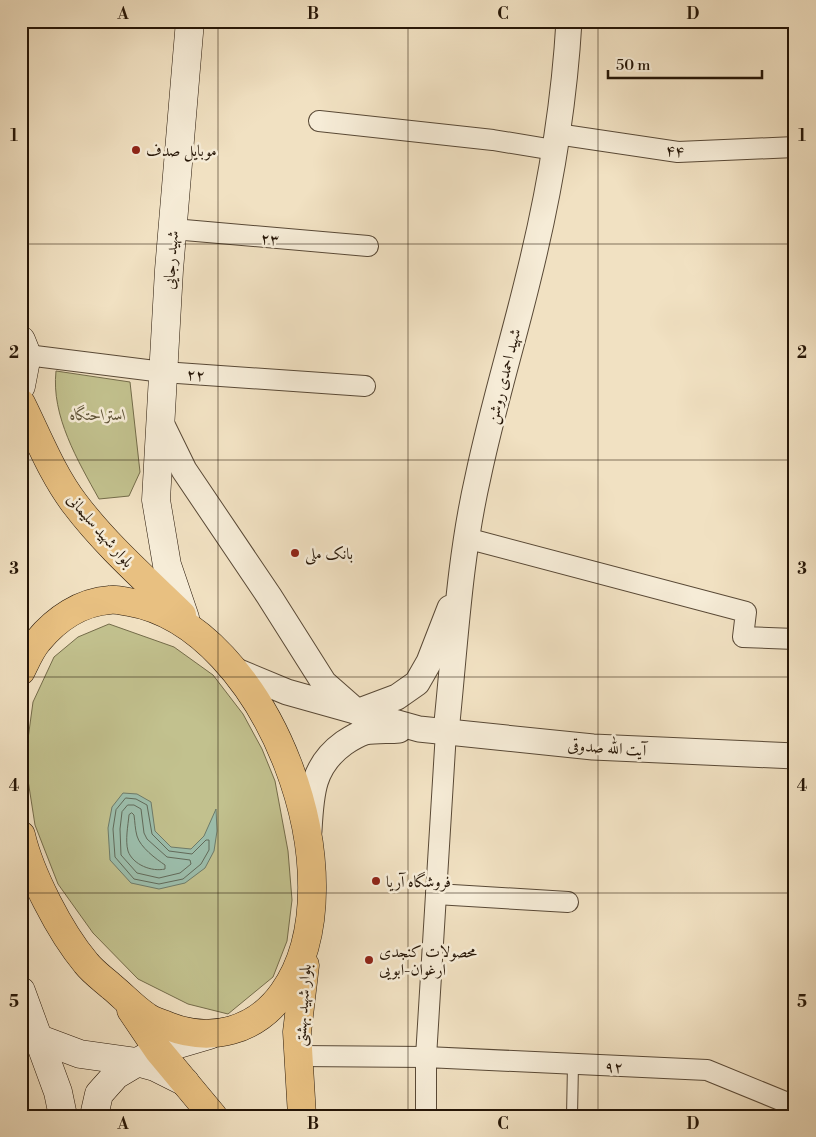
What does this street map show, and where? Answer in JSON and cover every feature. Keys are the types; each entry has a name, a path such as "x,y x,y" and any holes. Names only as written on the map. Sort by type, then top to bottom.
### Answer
{"main road":[{"name":"شهید رجایی","path":"185,618 167,565 156,500 173,229 190,21"},
{"path":"21,386 24,348"},
{"name":"بلوار شهید سلیمانی","path":"21,403 54,472 75,504 102,537 205,639"},
{"path":"21,671 36,642 59,620 83,605 111,600 142,605 174,617 205,639 234,670 261,707 281,748 298,793 308,837 313,884 309,925 300,963 283,994 262,1015 238,1029 209,1035 148,1056 116,1075 99,1094 94,1116"},
{"path":"22,842 40,886 61,928 87,965 147,1018 179,1030 209,1035"},
{"name":"بلوار شهید بهشتی","path":"302,1112 297,1032 309,925"},
{"path":"21,990 58,1092 63,1116"},
{"path":"122,996 148,1056 185,1082 213,1116"},
{"path":"40,1039 80,1054 148,1056"}],"street":[{"name":"شهید احمدی روشن","path":"446,732 466,538 478,477 528,277 555,142 569,21"},
{"name":"۴۴","path":"319,122 492,140 555,142 678,152 795,148"},
{"name":"۲۳","path":"173,229 368,246"},
{"name":"۲۲","path":"24,348 163,372 365,386"},
{"path":"160,421 184,470 269,596 324,683 357,712"},
{"path":"466,538 746,612 744,637 795,639"},
{"path":"357,712 397,697 417,683 429,662 462,579"},
{"path":"234,670 287,692 419,729"},
{"path":"308,837 311,799 319,771 330,753 348,740 364,732 419,729"},
{"name":"آیت الله صدوقی","path":"419,729 593,747 795,756"},
{"path":"426,1116 426,1057 446,732"},
{"path":"436,894 568,902"},
{"name":"۹۲","path":"298,1056 426,1057 707,1070 795,1106"}],"lane":[{"path":"572,1116 573,1064"}],"green space":[{"name":"استراحتگاه","path":"56,371 130,382 140,472 129,496 99,499 75,454 62,421 58,405"},
{"path":"109,624 174,647 213,675 243,714 262,749 275,781 288,851 292,900 287,941 273,977 228,1014 188,1004 138,979 93,933 58,884 35,825 25,761 33,702 54,657 78,637"}],"water":[{"path":"123,793 137,794 151,802 155,831 171,847 191,849 204,836 216,809 217,831 214,851 205,868 185,883 159,889 131,883 110,860 108,828 112,807"}],"place":[{"name":"موبایل صدف","path":"136,150"},
{"name":"بانک ملی","path":"295,553"},
{"name":"فروشگاه آریا","path":"376,881"},
{"name":"محصولات کنجدی ارغوان-ابویی","path":"369,960"}]}
